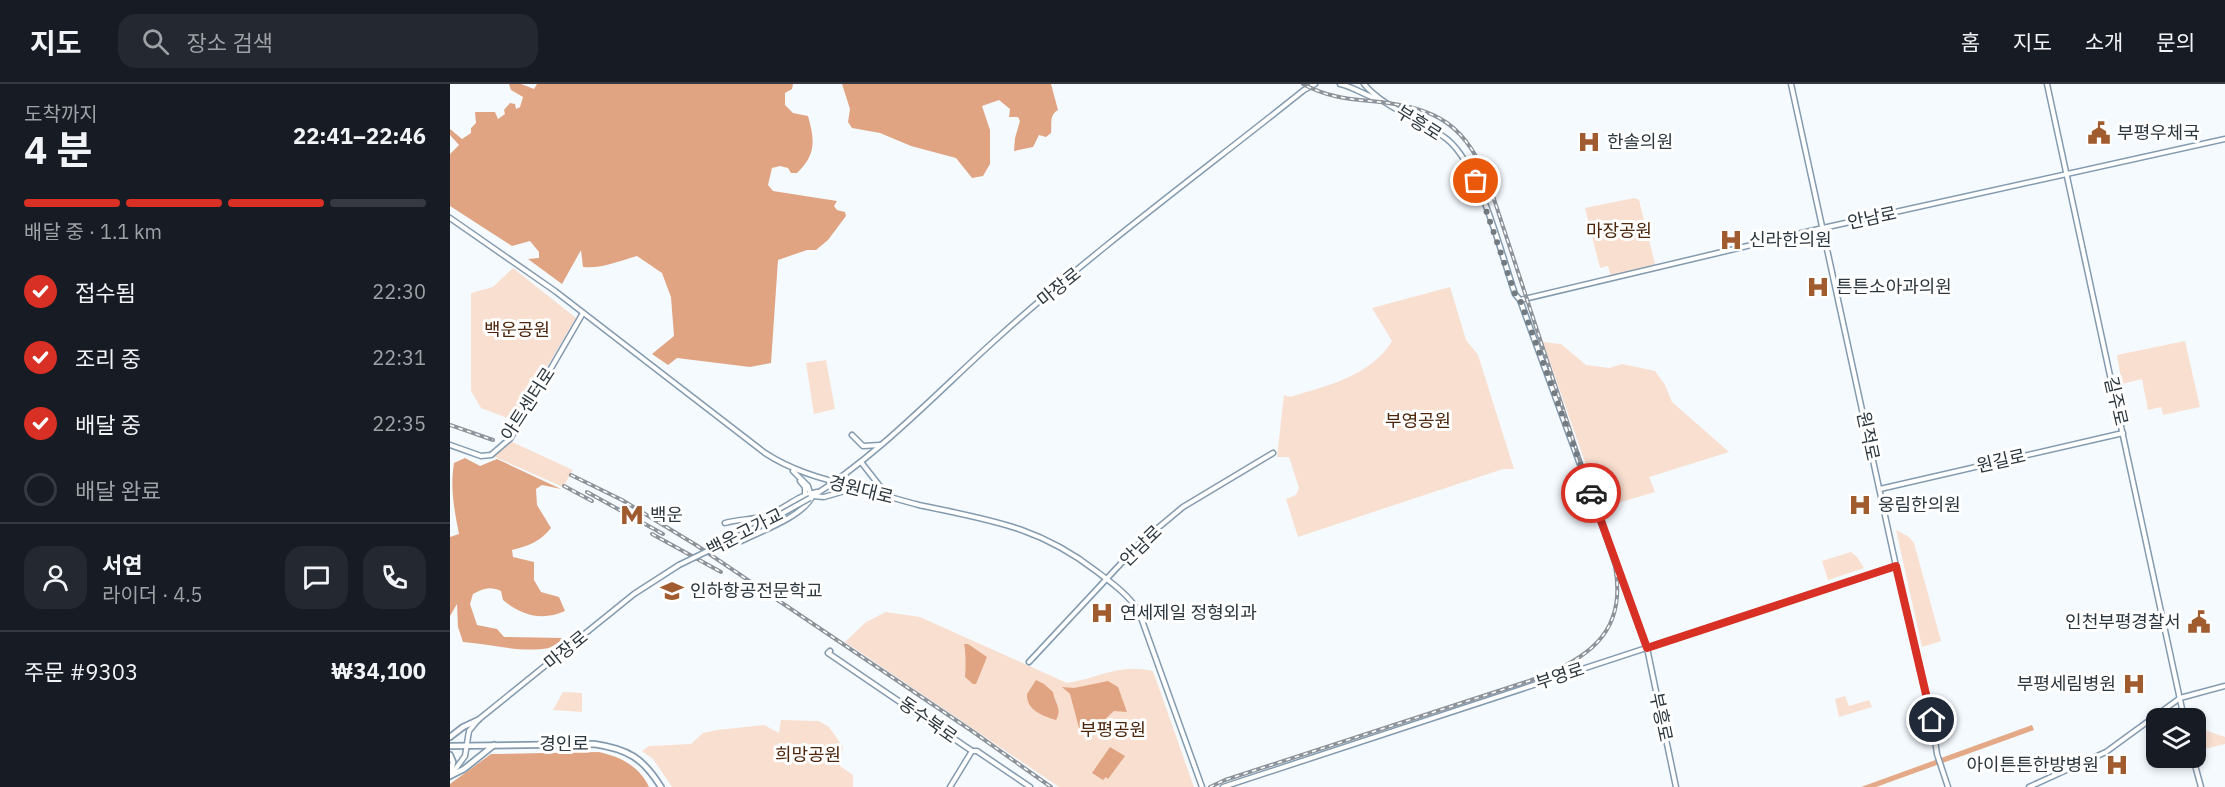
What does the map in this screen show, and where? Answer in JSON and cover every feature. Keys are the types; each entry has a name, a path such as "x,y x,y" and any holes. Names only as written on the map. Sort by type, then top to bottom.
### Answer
{"main road":[{"name":"마장로","path":"811,496 835,482 861,462 1003,333 1057,288 1303,90 1315,84"},
{"path":"1340,84 1369,97 1383,100"},
{"name":"부흥로","path":"1364,84 1383,100 1450,142 1466,160 1478,184 1515,294 1520,300 1647,648 1676,787"},
{"name":"원적로","path":"1791,84 1896,566 1932,720 1937,754 1948,787"},
{"name":"길주로","path":"2047,84 2182,708"},
{"name":"안남로","path":"1520,300 1823,228 2225,139"},
{"name":"경원대로","path":"450,218 555,291 765,453 790,469 815,478 917,504 997,520 1046,539 1081,559 1130,599 1139,612 1202,787"},
{"name":"아트센터로","path":"450,445 481,456 490,454 510,439 583,313"},
{"name":"원길로","path":"1880,489 2123,434"},
{"path":"852,435 863,446 880,445"},
{"name":"안남로","path":"1029,662 1141,542 1183,507 1273,453"},
{"path":"861,462 887,496"},
{"path":"790,469 805,488 805,494"},
{"path":"739,542 790,516 808,504 811,496 808,486 790,469"},
{"path":"725,523 768,515 805,494 824,497 857,488"},
{"name":"백운고가교","path":"679,565 765,523 811,496"},
{"name":"마장로","path":"450,776 465,756 469,730 478,720 634,594 679,565"},
{"name":"부영로","path":"1223,787 1896,566"},
{"name":"동수북로","path":"830,651 828,653 972,751 1030,787"},
{"path":"2167,708 2180,698 2225,686"},
{"path":"450,737 478,720"},
{"path":"2029,787 2039,785 2106,753 2146,723"},
{"name":"경인로","path":"450,746 594,744 618,748 638,759 661,787"},
{"path":"450,776 464,769 495,745"},
{"path":"950,787 972,751"},
{"path":"450,755 453,762 450,776"},
{"path":"2196,768 2201,787"}],"green space":[{"name":"마장공원","path":"1634,198 1639,200 1655,264 1654,267 1611,278 1608,266 1600,268 1585,208"},
{"name":"백운공원","path":"513,268 576,318 515,421 481,408 471,391 471,293 493,287"},
{"name":"부영공원","path":"1450,287 1466,340 1478,355 1514,469 1503,469 1298,537 1286,499 1296,495 1299,488 1289,457 1277,457 1284,395 1290,397 1347,378 1372,363 1383,353 1392,341 1372,308"},
{"path":"2185,341 2200,407 2163,415 2161,407 2148,410 2142,379 2122,384 2117,355"},
{"path":"1543,342 1561,344 1586,365 1609,368 1622,364 1655,371 1665,385 1672,402 1729,452 1649,477 1655,492 1601,508"},
{"path":"826,360 835,409 814,414 806,363"},
{"path":"510,441 573,470 563,487 493,456"},
{"path":"1896,530 1909,537 1914,543 1941,641 1922,647"},
{"path":"1851,552 1864,568 1828,580 1822,561"},
{"name":"부평공원","path":"886,612 920,617 1067,683 1119,670 1153,671 1194,787 1059,787 845,642 866,622"},
{"path":"563,692 582,693 582,712 553,710"},
{"path":"1845,696 1849,706 1869,700 1872,707 1839,717 1835,699"},
{"name":"희망공원","path":"781,720 819,721 829,727 843,747 840,766 853,775 853,787 672,787 653,759 642,751 649,746 691,744 703,733 717,730 764,725 779,733"},
{"path":"2206,731 2225,737 2225,744 2206,749"}],"shaded area":[{"path":"509,84 521,84 534,89 537,84 793,84 792,89 785,93 785,105 793,113 808,116 813,140 811,154 797,173 791,173 788,168 780,166 772,168 768,185 773,191 837,201 834,206 837,210 845,212 846,216 828,240 816,250 807,250 778,260 771,363 750,367 677,358 668,365 652,354 674,336 671,297 662,273 637,256 603,266 583,267 581,250 562,284 528,259 539,258 539,252 530,241 512,246 450,206 450,154 459,145 450,135 450,129 462,139 471,133 471,128 476,123 475,112 495,112 498,119 505,114 504,110 510,103 515,104 516,109 520,107 523,97 511,90"},
{"path":"842,84 1051,84 1058,110 1052,117 1051,133 1046,137 1039,135 1033,147 1014,151 1020,121 1018,117 1009,117 1010,109 999,100 982,106 990,130 990,164 983,176 972,178 956,158 911,146 880,133 852,128 848,122 850,109"},
{"path":"465,458 480,466 497,459 561,489 542,485 536,489 537,505 551,528 533,543 512,550 513,557 534,562 534,580 541,592 559,597 565,611 549,616 525,613 503,600 501,591 490,588 473,594 470,604 477,625 497,629 504,637 565,638 549,648 516,649 463,642 458,627 457,604 450,616 450,537 459,534 452,481 454,463"},
{"path":"964,644 968,644 987,657 976,684 965,677"},
{"path":"1036,680 1053,692 1059,712 1056,720 1032,708 1027,700 1027,694"},
{"path":"1108,681 1118,687 1127,712 1114,711 1090,729 1079,728 1070,694 1062,687 1074,688"},
{"path":"2032,725 2034,730 1876,787 1861,787"},
{"path":"1110,747 1125,756 1108,779 1106,777 1103,780 1092,773"},
{"path":"599,752 628,763 640,773 649,787 450,787 450,784 491,754"}],"railway":[{"path":"1210,787 1225,780 1549,673 1584,654 1598,642 1615,610 1617,590 1615,567 1491,190 1472,149 1460,134 1432,114 1394,104 1336,96 1303,84"},
{"path":"450,425 493,440"},
{"path":"571,475 622,500 696,545 1051,787"},
{"path":"564,486 592,501"},
{"path":"587,492 663,534"},
{"path":"652,534 721,572"}],"way so far":[{"path":"1476,181 1515,294 1520,300 1591,493"}],"place":[{"name":"부평우체국","path":"2099,133"},
{"name":"한솔의원","path":"1589,142"},
{"name":"신라한의원","path":"1731,240"},
{"name":"튼튼소아과의원","path":"1818,287"},
{"name":"웅림한의원","path":"1860,505"},
{"name":"백운","path":"632,515"},
{"name":"인하항공전문학교","path":"672,591"},
{"name":"연세제일 정형외과","path":"1102,613"},
{"name":"인천부평경찰서","path":"2199,622"},
{"name":"부평세림병원","path":"2134,684"},
{"name":"아이튼튼한방병원","path":"2117,765"}],"route":[{"path":"1591,493 1647,648 1896,566 1932,720"}]}
